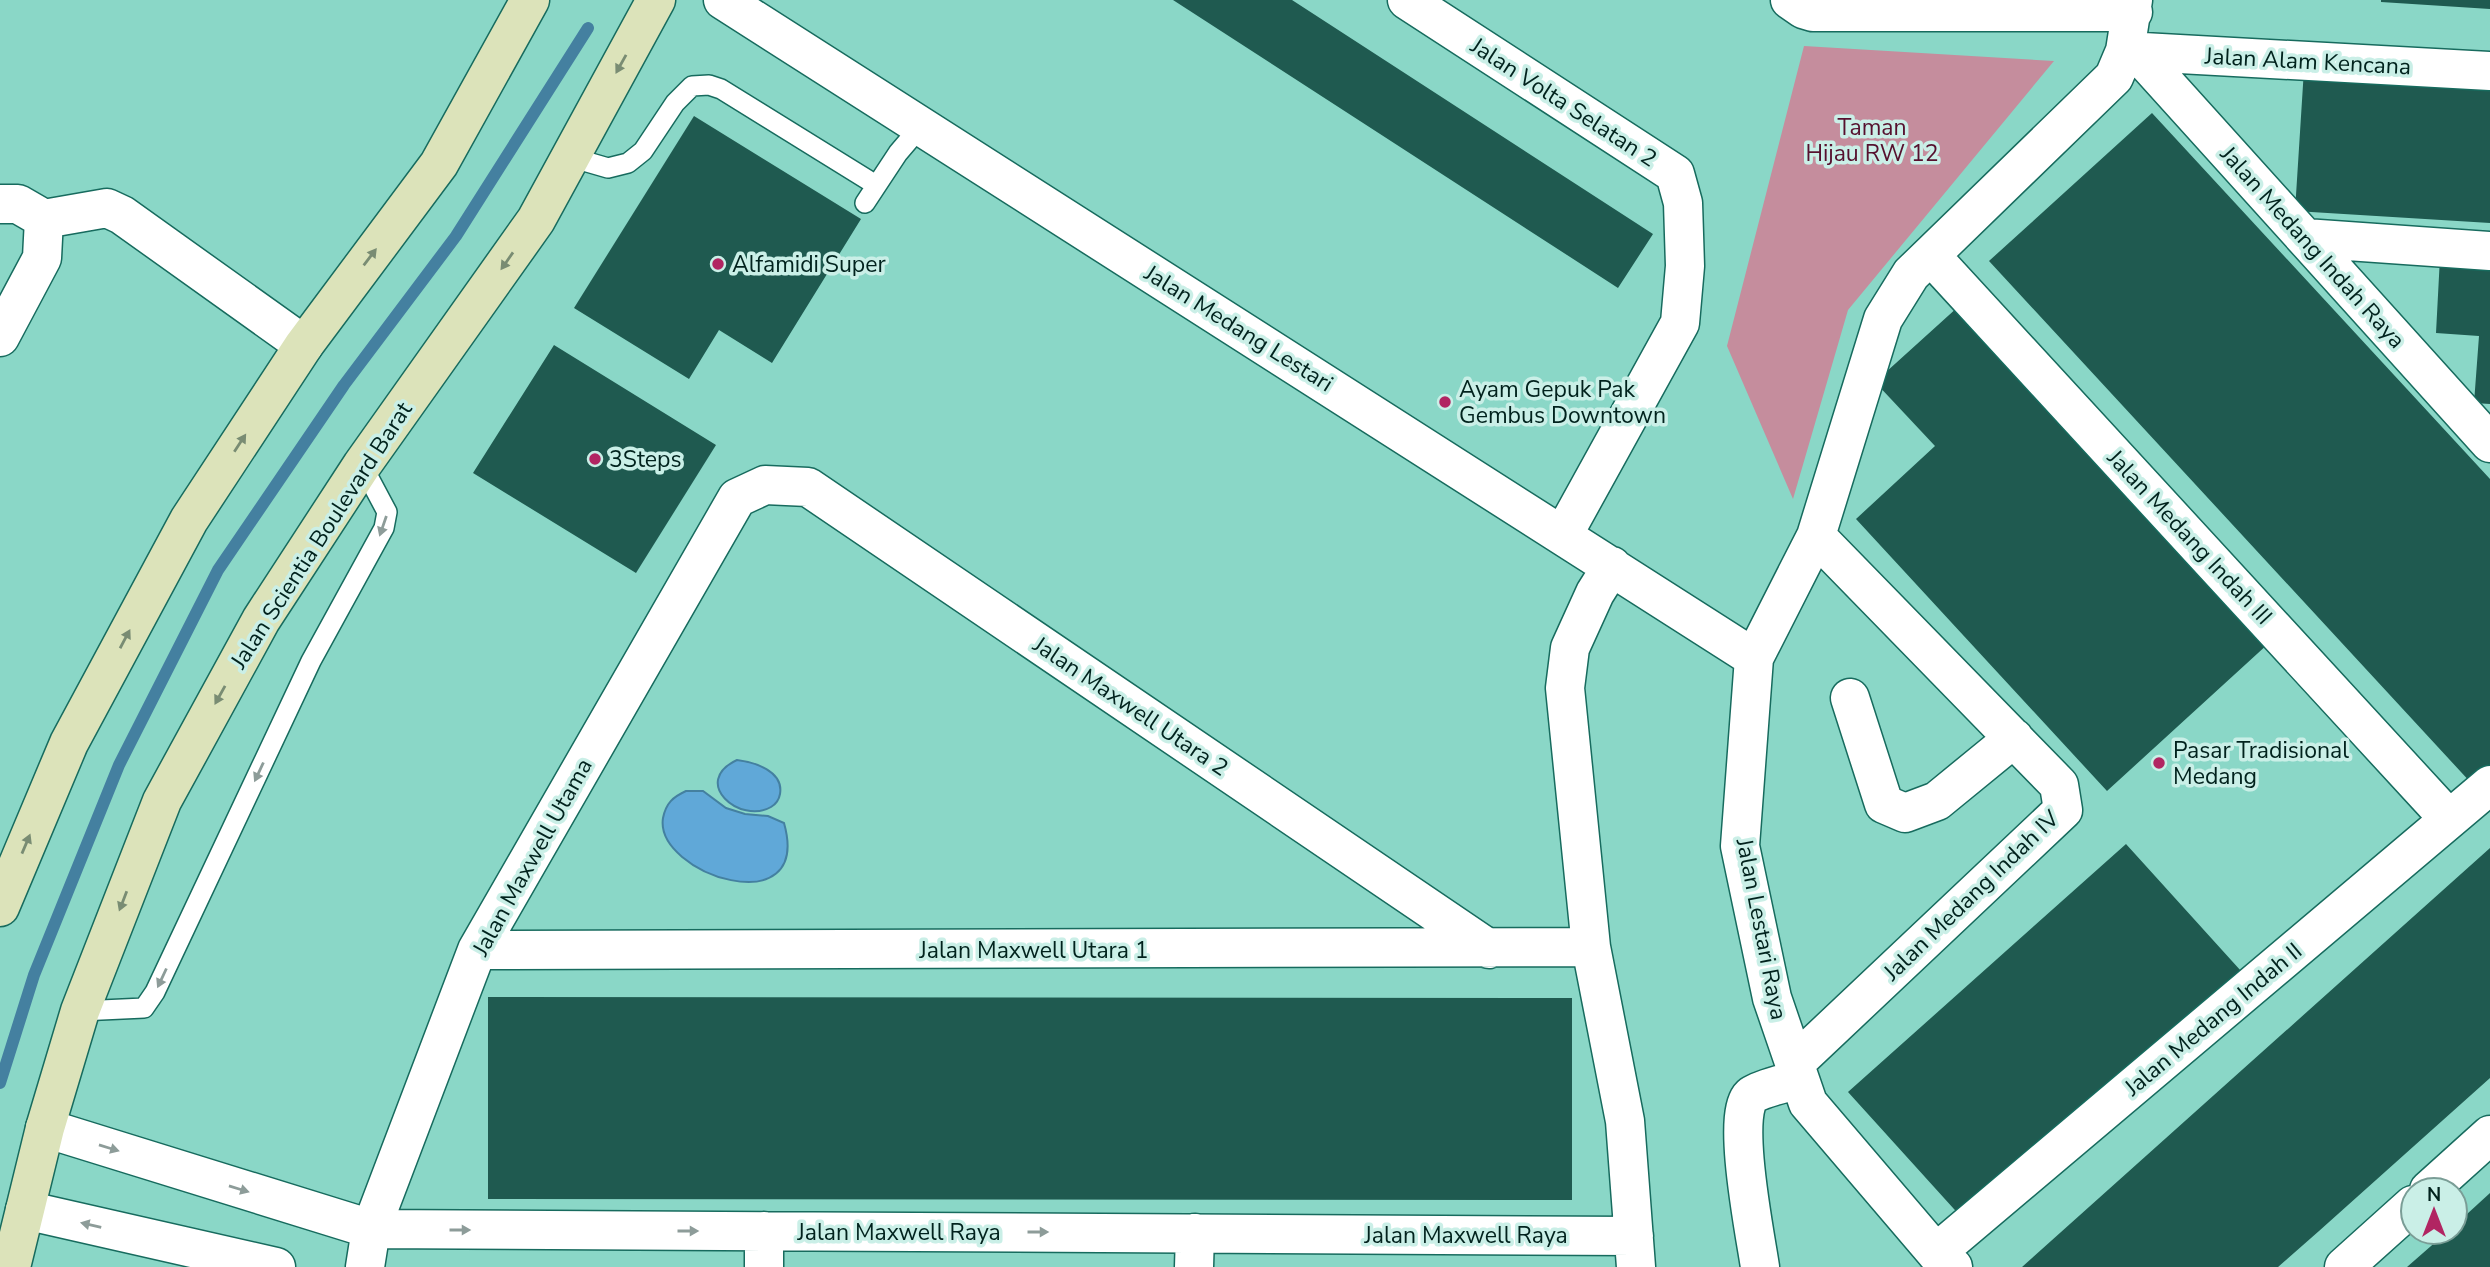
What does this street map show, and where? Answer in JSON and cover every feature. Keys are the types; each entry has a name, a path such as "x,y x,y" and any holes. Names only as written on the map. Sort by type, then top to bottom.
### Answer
{"street":[{"path":"0,907 69,743 189,520 304,345 439,164 530,0"},
{"name":"Jalan Scientia Boulevard Barat","path":"11,1267 45,1128 80,1011 162,801 261,620 362,465 536,220 656,0"},
{"name":"Jalan Medang Lestari","path":"723,0 1754,658"},
{"path":"1754,658 1816,536 1883,318 1911,274 2101,91 2131,51 2133,6 1813,12 1790,0"},
{"name":"Jalan Volta Selatan 2","path":"1419,3 1675,174 1683,203 1685,266 1680,323 1563,535"},
{"name":"Jalan Alam Kencana","path":"2131,51 2490,71"},
{"name":"Jalan Medang Indah Raya","path":"2131,51 2490,443"},
{"path":"0,337 42,258 21,209 107,208 122,215 304,345"},
{"path":"2305,238 2490,251"},
{"name":"Jalan Medang Indah III","path":"1931,256 2449,819"},
{"name":"Jalan Maxwell Utara 2","path":"765,485 808,487 1489,949"},
{"name":"Jalan Maxwell Utama","path":"365,1267 371,1229 477,950 737,498 765,485"},
{"name":"Jalan Medang Indah IV","path":"1796,1072 2063,810 2059,785 1816,536"},
{"path":"1612,566 1595,593 1570,648 1565,688 1591,947 1625,1121 1635,1251"},
{"name":"Jalan Lestari Raya","path":"1754,658 1740,846 1772,999 1808,1103 1941,1261"},
{"path":"1850,698 1884,804 1905,813 1937,801 2014,738"},
{"name":"Jalan Medang Indah II","path":"1941,1261 2490,785"},
{"name":"Jalan Maxwell Utara 1","path":"477,950 1591,947"},
{"path":"1760,1267 1742,1140 1746,1102 1752,1095 1796,1072"},
{"name":"Jalan Maxwell Raya","path":"45,1128 371,1229 764,1249 1635,1251"},
{"path":"2445,1176 2490,1135"},
{"path":"25,1210 276,1267"},
{"path":"2344,1267 2399,1218"}],"lane":[{"path":"570,157 608,168 628,163 643,151 675,103 692,86 709,85 721,89 876,185"},
{"path":"865,203 898,153 921,126"},
{"path":"80,1011 144,1008 155,992 311,661 384,528 387,512 362,465"}],"green space":[{"name":"Taman Hijau RW 12","path":"1804,46 2054,61 1848,310 1793,499 1727,346"}],"water":[{"path":"737,760 759,766 773,774 780,786 780,794 774,805 759,811 746,810 734,806 725,798 719,789 718,779 724,769"},
{"path":"686,791 703,791 726,808 745,814 768,816 784,823 787,855 776,874 756,881 731,880 705,871 682,857 667,839 663,818 671,801"}],"building":[{"path":"1173,0 1292,0 1653,234 1618,288"},
{"path":"2490,0 2490,9 2381,2"},
{"path":"2304,69 2490,79 2490,223 2295,211"},
{"path":"2152,113 2490,479 2490,770 2473,785 1989,261"},
{"name":"Alfamidi Super","path":"694,116 861,219 772,363 719,330 689,379 574,308"},
{"path":"2440,257 2490,260 2490,404 2474,403 2479,336 2436,333"},
{"path":"1959,306 2269,643 2107,791 1856,519 1935,446 1875,382"},
{"name":"3Steps","path":"554,345 716,445 636,573 473,473"},
{"path":"2126,844 2241,971 1963,1219 1848,1092"},
{"path":"2490,848 2490,1078 2278,1267 2022,1267"},
{"path":"488,997 1572,998 1572,1200 488,1199"},
{"path":"2490,1193 2490,1267 2407,1267 2431,1246 2469,1246 2469,1212"}],"waterway":[{"path":"0,1083 34,975 119,765 218,570 344,385 456,236 588,28"}],"place":[{"name":"Alfamidi Super","path":"718,264"},
{"name":"Ayam Gepuk Pak Gembus Downtown","path":"1445,402"},
{"name":"3Steps","path":"595,459"},
{"name":"Pasar Tradisional Medang","path":"2159,763"}]}
